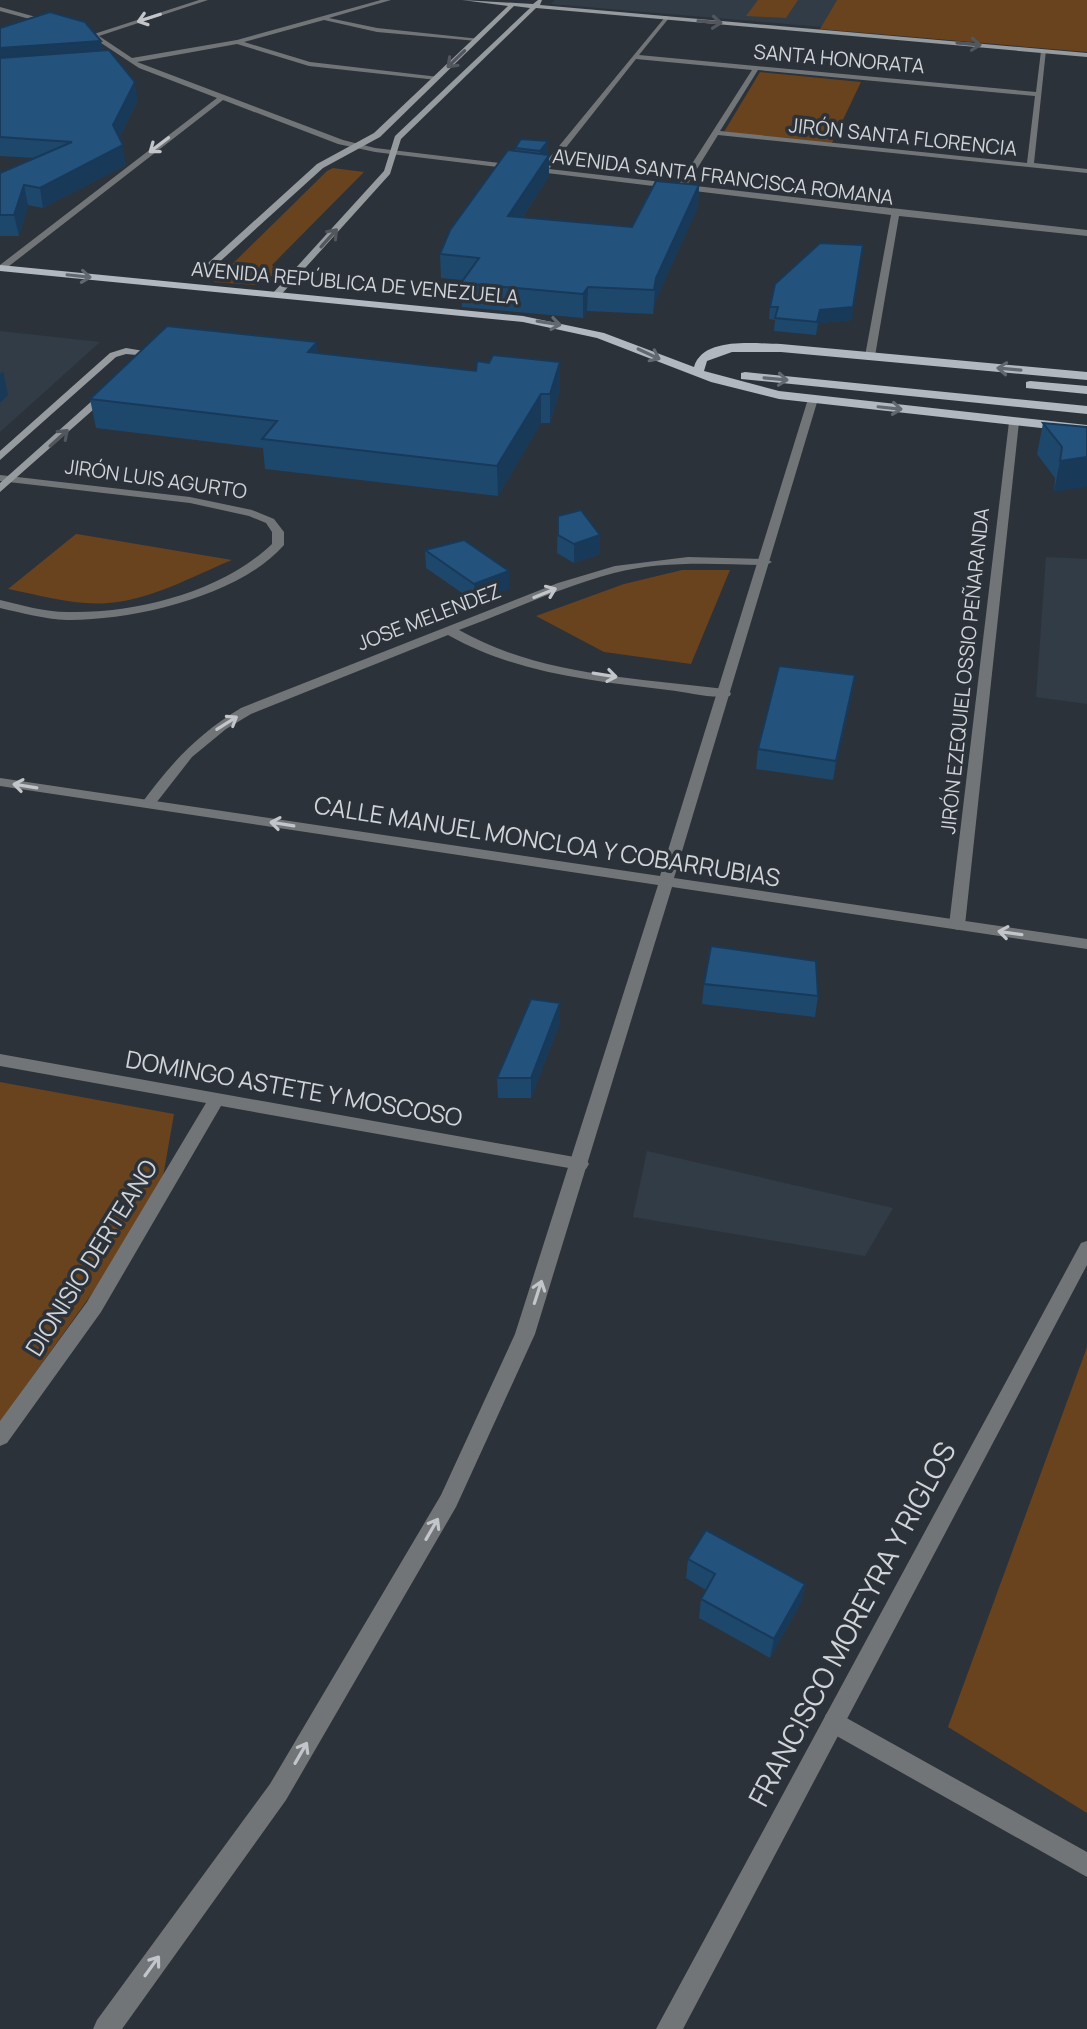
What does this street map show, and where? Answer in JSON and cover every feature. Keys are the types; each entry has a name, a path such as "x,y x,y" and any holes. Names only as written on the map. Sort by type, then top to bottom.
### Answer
{"main road":[{"path":"465,0 512,5 538,3 666,18 1087,55"},
{"path":"276,295 387,172 398,138 538,3"},
{"path":"201,274 320,166 360,147 377,135 512,5"},
{"name":"AVENIDA REPÚBLICA DE VENEZUELA","path":"1,268 565,325 614,339 738,387 813,399 1087,429"},
{"path":"732,348 790,361 1087,390"},
{"path":"698,372 698,366 707,355 732,348 781,348 1087,376"},
{"path":"0,457 113,355 126,351 141,353 143,358 6,478 0,489"},
{"name":"AVENIDA REPÚBLICA DE VENEZUELA","path":"698,372 1087,410"}],"street":[{"path":"94,36 205,0"},
{"path":"115,63 238,42 388,0"},
{"name":"AVENIDA SANTA FRANCISCA ROMANA","path":"0,9 94,36 129,62 360,147 681,188 1087,233"},
{"path":"543,171 666,18"},
{"path":"325,20 377,30 477,39"},
{"path":"238,42 309,64 437,78"},
{"path":"1030,166 1044,51"},
{"name":"SANTA HONORATA","path":"635,57 1039,94"},
{"path":"681,188 756,68"},
{"path":"1,268 221,98"},
{"name":"JIRÓN SANTA FLORENCIA","path":"715,133 1087,171"},
{"path":"870,356 895,213"},
{"path":"106,2029 278,1792 449,1501 525,1334 766,562 813,399"},
{"name":"JIRÓN EZEQUIEL OSSIO PEÑARANDA","path":"957,925 1014,422"},
{"name":"JIRÓN LUIS AGURTO","path":"0,604 67,616 109,614 150,606 253,570 278,545 278,532 270,521 252,513 190,500 6,478"},
{"name":"JOSE MELENDEZ","path":"148,804 187,754 221,726 246,711 562,586 615,569 688,560 766,562"},
{"path":"451,631 466,642 520,661 725,693"},
{"name":"CALLE MANUEL MONCLOA Y COBARRUBIAS","path":"0,782 1087,944"},
{"name":"DOMINGO ASTETE Y MOSCOSO","path":"0,1060 580,1164"},
{"name":"DIONISIO DERTEANO","path":"0,1437 94,1307 217,1099"},
{"name":"FRANCISCO MOREYRA Y RIGLOS","path":"669,2029 1087,1248"},
{"path":"834,1722 1087,1865"}],"shaded area":[{"path":"555,0 837,0 822,27 551,4"},
{"path":"758,0 798,0 786,18 746,16"},
{"path":"837,0 1087,0 1087,52 820,29"},
{"path":"760,72 861,82 831,145 724,132"},
{"path":"333,168 364,172 272,265 279,272 256,285 214,282 327,171"},
{"path":"0,331 100,342 0,432"},
{"path":"76,534 232,560 172,586 124,601 83,603 8,589"},
{"path":"1046,557 1087,559 1087,704 1036,697"},
{"path":"682,570 730,570 691,664 604,652 536,616 624,584"},
{"path":"0,1082 174,1114 159,1200 0,1422"},
{"path":"647,1151 893,1208 865,1256 633,1217"},
{"path":"1087,1347 1087,1813 948,1727"}],"building":[{"path":"50,12 85,22 101,41 0,48 0,28"},
{"path":"109,50 135,82 113,125 123,145 40,188 24,185 14,215 0,215 0,173 72,142 0,137 0,58"},
{"path":"521,139 548,141 540,151 515,148"},
{"path":"508,150 549,155 508,216 632,227 656,181 699,185 656,278 654,290 588,287 583,294 461,283 479,258 440,254 450,230"},
{"path":"820,243 863,245 853,307 820,310 817,322 775,318 778,307 770,307 775,284"},
{"path":"167,326 317,342 308,352 476,371 477,361 489,363 493,355 560,362 550,394 541,394 497,466 262,439 277,421 90,399"},
{"path":"1043,423 1087,427 1087,457 1060,461 1062,447"},
{"path":"581,510 600,535 574,544 558,535 558,516"},
{"path":"464,540 509,571 474,584 425,550"},
{"path":"779,666 855,675 836,761 758,749"},
{"path":"711,946 816,961 818,996 704,984"},
{"path":"531,999 560,1003 531,1078 497,1078"},
{"path":"706,1530 805,1584 774,1639 701,1599 715,1574 688,1559"}]}
